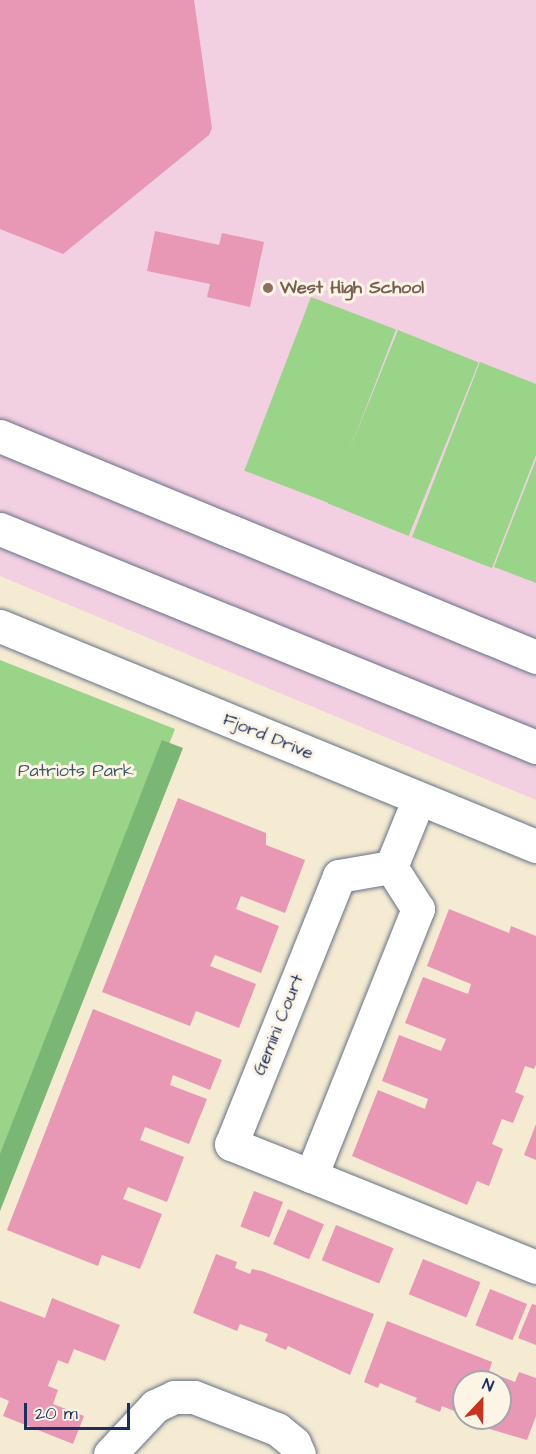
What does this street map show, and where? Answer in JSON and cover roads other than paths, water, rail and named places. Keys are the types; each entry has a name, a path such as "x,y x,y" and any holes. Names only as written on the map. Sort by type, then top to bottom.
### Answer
{"street":[{"path":"0,436 536,657"},
{"path":"0,529 536,747"},
{"name":"Fjord Drive","path":"0,626 536,846"},
{"path":"311,1176 418,909 391,867 419,798"},
{"name":"Gemini Court","path":"391,867 339,876 231,1144 536,1267"},
{"path":"110,1454 155,1406 174,1397 194,1397 278,1429 294,1443 299,1454"}],"place":[{"name":"West High School","path":"268,288"}],"park label":[{"name":"Patriots Park","path":"76,771"}]}
